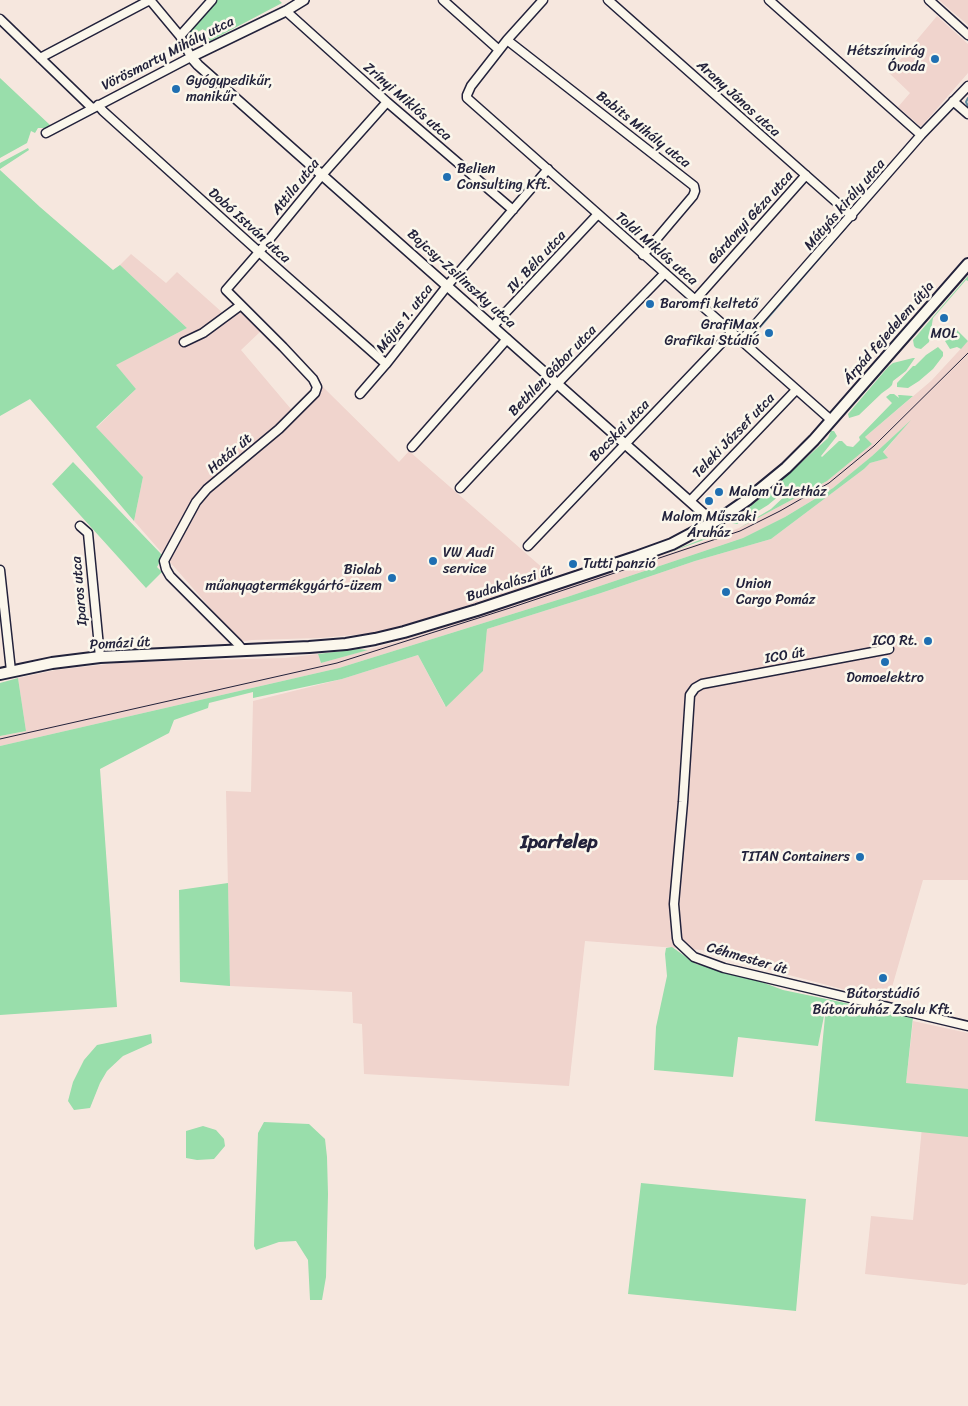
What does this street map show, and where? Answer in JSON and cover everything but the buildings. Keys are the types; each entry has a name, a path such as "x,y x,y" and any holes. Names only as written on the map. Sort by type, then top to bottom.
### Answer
{"main road":[{"name":"Árpád fejedelem útja","path":"831,420 968,264"},
{"name":"Budakalászi út","path":"242,650 346,644 404,632 672,544 713,522 747,500 786,468 831,420"},
{"name":"Pomázi út","path":"0,674 52,663 100,657 242,650"}],"street":[{"path":"40,58 150,0 180,36 191,57"},
{"path":"180,36 212,0"},
{"name":"Vörösmarty Mihály utca","path":"46,133 95,106 286,11 304,0"},
{"path":"443,0 499,50 543,0"},
{"name":"Arany János utca","path":"608,0 852,216"},
{"path":"769,0 921,135"},
{"path":"929,0 968,34"},
{"name":"Zrínyi Miklós utca","path":"286,11 387,102 513,210"},
{"name":"Dobó István utca","path":"0,18 40,58 103,111 386,364"},
{"name":"Babits Mihály utca","path":"507,40 694,186 693,196 643,255"},
{"name":"Toldi Miklós utca","path":"499,50 471,86 467,95 475,106 831,420"},
{"name":"Bajcsy-Zsilinszky utca","path":"191,57 713,522"},
{"name":"Mátyás király utca","path":"741,341 921,135 968,86"},
{"path":"953,101 968,114"},
{"name":"Attila utca","path":"226,290 322,175 387,102"},
{"name":"Május 1. utca","path":"360,394 447,286 548,169"},
{"name":"Gárdonyi Géza utca","path":"695,300 806,175"},
{"name":"IV. Béla utca","path":"493,326 598,214"},
{"name":"Bethlen Gábor utca","path":"460,488 557,384 665,273"},
{"name":"Határ út","path":"226,290 295,359 313,379 317,387 315,393 279,429 207,489 196,502 164,561 170,576 242,650"},
{"path":"184,342 202,333 241,305"},
{"name":"Bocskai utca","path":"528,546 731,333"},
{"path":"412,447 508,339"},
{"name":"Teleki József utca","path":"690,500 796,390"},
{"name":"Iparos utca","path":"80,526 88,533 100,657"},
{"path":"0,570 2,608 11,671"},
{"name":"ICO út","path":"690,695 695,688 702,684 889,650"},
{"name":"Céhmester út","path":"690,695 674,904 678,942 694,957 724,968 968,1026"}],"shaded area":[{"path":"939,0 968,0 968,25 948,8"},
{"name":"Hétszínvirág Óvoda","path":"937,16 968,44 968,73 921,127 898,107 910,93 889,73"},
{"path":"131,254 166,283 177,272 224,314 241,309 261,331 241,350 296,415 323,387 399,462 409,451 553,577 387,632 240,642 134,521 143,477 96,428 136,389 115,365 187,328 120,265"},
{"path":"968,341 968,880 923,880 888,1001 724,958 702,950 585,941 569,1086 364,1074 362,1024 353,1023 352,992 230,986 226,791 251,792 253,701 342,679 418,655 445,706 483,671 487,629 695,561 771,539 870,463 887,458 883,453 908,423 833,488 785,517 743,538 567,597 339,668 0,746 0,736 26,731 18,678 56,670 126,662 285,658 318,654 321,663 420,635 691,546 739,528 827,481 871,444 865,437 931,381"},
{"path":"913,1021 968,1033 968,1283 965,1285 865,1274 871,1216 913,1220 926,1086 932,1086 906,1083"}],"green space":[{"path":"215,0 279,0 282,3 210,41 203,29 186,39 189,30"},
{"path":"0,78 52,128 38,128 35,133 31,131 27,143 0,158"},
{"path":"28,148 29,150 0,169 0,163"},
{"path":"0,170 113,270 120,265 187,328 116,365 136,389 96,427 143,477 134,521 30,399 0,416"},
{"path":"968,276 968,281 966,280 933,318 929,342 921,349 916,348 913,340"},
{"path":"956,329 968,341 961,349 957,347 950,349 945,341"},
{"path":"938,347 943,352 943,356 933,369 908,388 897,387 897,383 913,366"},
{"path":"915,358 906,371 893,381 889,388 859,415 849,418 848,414 888,367 893,363"},
{"path":"894,394 899,398 898,395 913,396 865,437 872,444 827,481 739,528 771,509 788,493 786,490 768,505 737,524 731,523 828,438 831,431 834,431 837,436 822,457 839,441 853,447 860,440 859,437 892,403 886,397"},
{"path":"911,420 883,452 888,458 870,463 771,539 695,561 487,629 483,671 446,707 418,655 342,679 253,698 253,692 209,703 208,708 174,720 169,733 100,769 117,1007 0,1015 0,746 339,668 567,597 743,538 785,517 833,488 872,456"},
{"path":"73,462 163,556 157,567 162,572 146,588 52,484"},
{"path":"721,527 723,533 665,554 717,533"},
{"path":"359,649 368,650 321,663 318,654"},
{"path":"18,678 26,731 0,736 0,683"},
{"path":"228,883 230,986 180,982 179,890"},
{"path":"672,947 696,964 751,978 783,990 913,1017 906,1083 968,1089 968,1137 815,1121 826,1006 818,1046 738,1037 733,1077 654,1070 656,1027 667,976 665,954 666,948"},
{"path":"151,1034 152,1043 123,1056 107,1071 90,1108 74,1110 68,1101 73,1082 84,1060 97,1045"},
{"path":"264,1122 309,1124 325,1139 328,1194 326,1277 322,1300 310,1300 308,1260 296,1241 279,1242 256,1250 254,1246 258,1133"},
{"path":"203,1126 216,1130 224,1139 225,1146 214,1159 197,1160 186,1158 186,1131"},
{"path":"641,1183 806,1199 796,1311 628,1294"}],"waterway":[{"path":"951,24 968,40"},
{"path":"968,98 966,102 968,106"},
{"path":"898,120 913,133"},
{"path":"747,342 921,140"}],"tram line":[{"path":"0,739 337,663 513,607 740,531 829,483 874,446 968,353"}],"place":[{"name":"Hétszínvirág Óvoda","path":"935,59"},
{"name":"Gyógypedikűr, manikűr","path":"176,89"},
{"name":"Belien Consulting Kft.","path":"447,177"},
{"name":"Baromfi keltető","path":"650,304"},
{"name":"MOL","path":"944,318"},
{"name":"GrafiMax Grafikai Stúdió","path":"769,333"},
{"name":"Malom Üzletház","path":"719,492"},
{"name":"Malom Műszaki Áruház","path":"709,501"},
{"name":"VW Audi service","path":"433,561"},
{"name":"Tutti panzió","path":"573,564"},
{"name":"Biolab műanyagtermékgyártó-üzem","path":"392,578"},
{"name":"Union Cargo Pomáz","path":"726,592"},
{"name":"ICO Rt.","path":"928,641"},
{"name":"Domoelektro","path":"885,662"},
{"name":"TITAN Containers","path":"860,857"},
{"name":"Bútorstúdió Bútoráruház Zsalu Kft.","path":"883,978"}],"district":[{"name":"Ipartelep","path":"559,843"}]}
